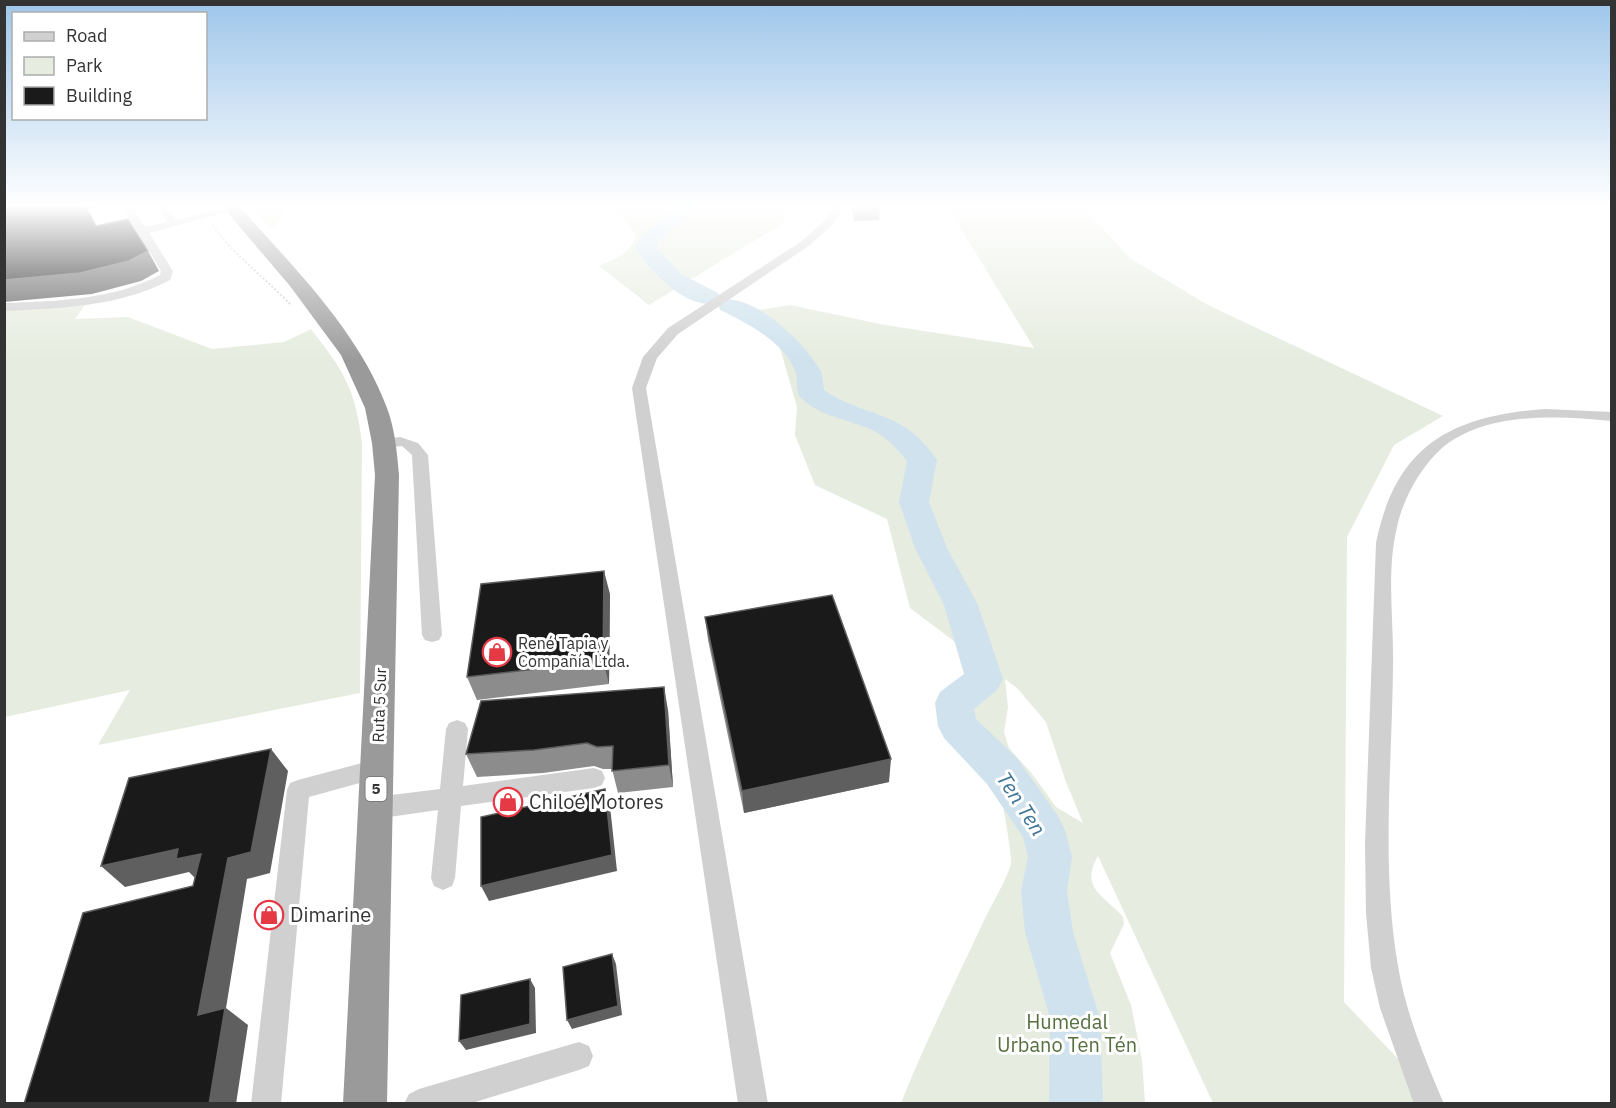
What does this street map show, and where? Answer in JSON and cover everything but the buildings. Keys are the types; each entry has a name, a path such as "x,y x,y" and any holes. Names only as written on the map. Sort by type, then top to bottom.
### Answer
{"highway":[{"name":"Ruta 5 Sur","path":"258,258 286,292 325,322 361,372 376,408 384,442 387,475 365,1104"}],"street":[{"path":"4,307 105,299 133,292 168,275 158,258"},
{"path":"753,1104 639,388 650,357 673,331 784,258"},
{"path":"1429,1104 1402,1034 1389,989 1382,948 1378,748 1383,667 1384,554 1389,524 1394,508 1410,480 1436,445 1454,434 1476,426 1516,417 1563,414 1611,417"},
{"path":"384,442 399,440 408,443 420,455 432,635"},
{"path":"443,878 457,729"},
{"path":"266,1104 298,790 377,769"},
{"path":"375,808 594,778"},
{"path":"419,1104 579,1056"}],"path":[{"path":"240,258 259,272 292,306"}],"green space":[{"path":"617,258 726,258 649,305 599,266"},
{"name":"Humedal Urbano Ten Tén","path":"979,258 1130,258 1208,305 1443,416 1394,445 1347,537 1344,1002 1440,1103 1213,1103 1098,856 1091,876 1093,884 1102,897 1123,917 1124,924 1110,953 1131,1005 1142,1060 1145,1103 901,1103 930,1036 1003,885 1011,863 999,787 970,742 958,717 957,705 963,691 989,680 991,669 910,608 887,519 815,485 795,435 797,407 778,341 758,310 790,305 885,325 1034,348","holes":["1005,679 1018,689 1046,722 1066,782 1083,823 1056,807 1033,775 1009,748 1004,732 1008,707"]},
{"path":"87,302 75,319 128,317 212,349 284,342 311,329 332,358 352,394 362,443 360,693 98,745 130,690 5,717 5,307"}],"waterway":[{"path":"653,258 673,279 710,298"},
{"name":"Ten Ten","path":"728,305 750,315 784,338 809,373 811,393 836,410 876,421 903,437 922,460 914,502 931,548 961,605 984,679 954,703 958,726 1002,771 1043,830 1050,857 1044,891 1049,932 1075,1018 1076,1104"}],"place":[{"name":"René Tapia y Compañía Ltda.","path":"497,652"},
{"name":"Chiloé Motores","path":"508,802"},
{"name":"Dimarine","path":"269,915"}]}
